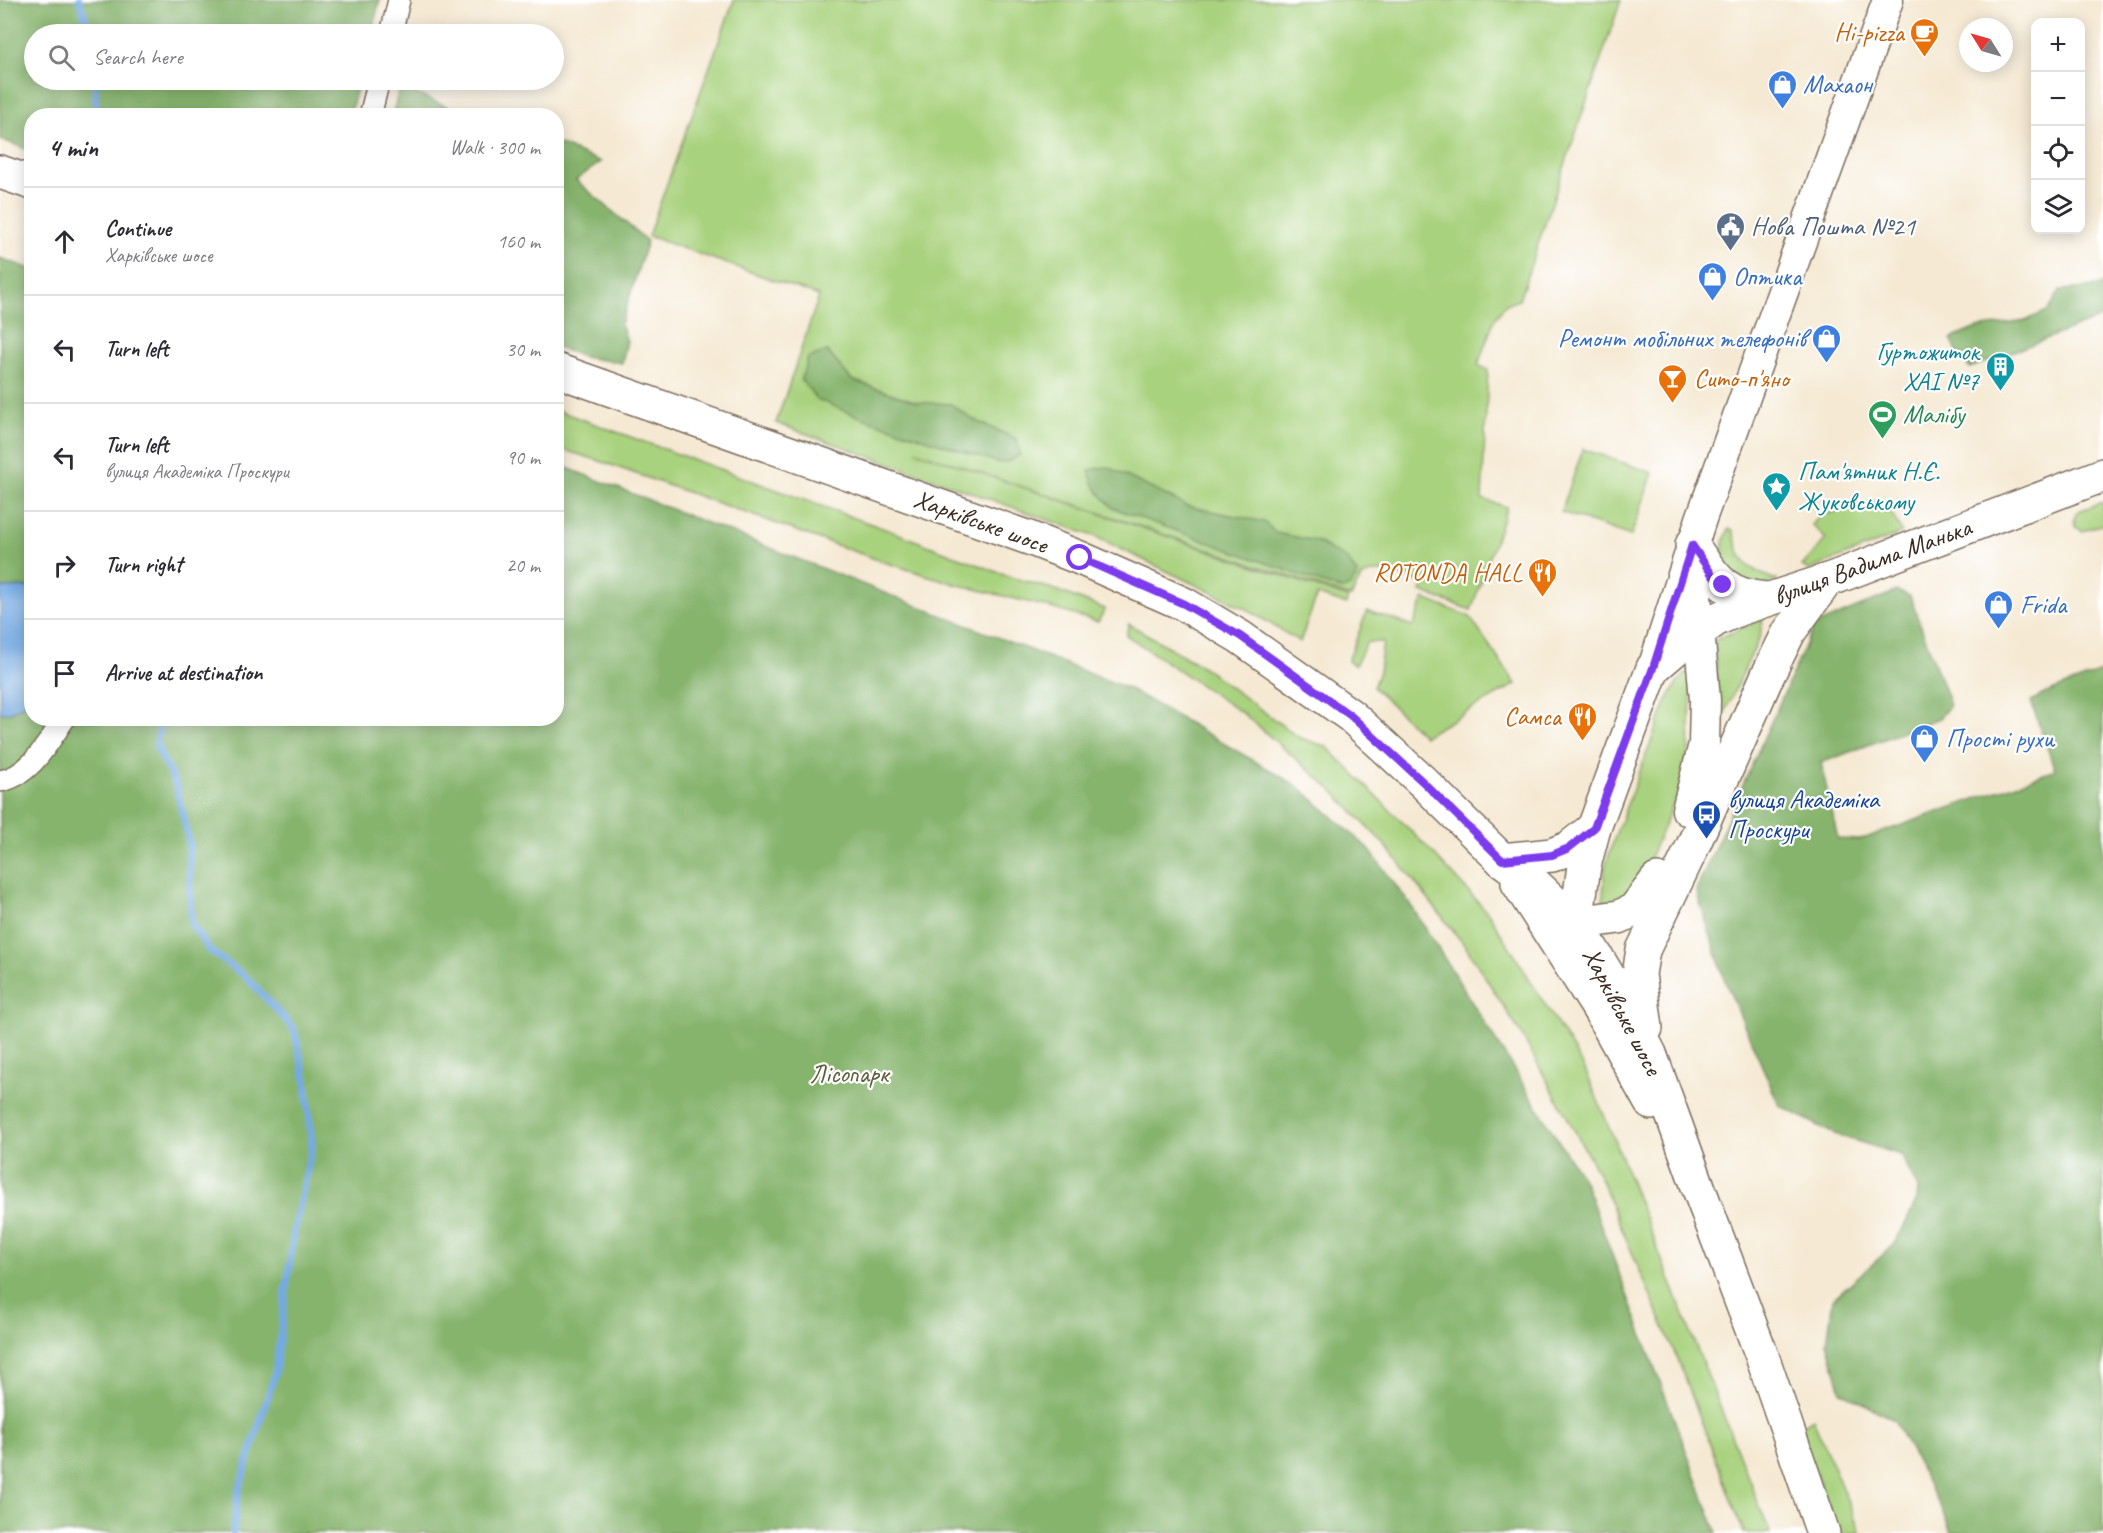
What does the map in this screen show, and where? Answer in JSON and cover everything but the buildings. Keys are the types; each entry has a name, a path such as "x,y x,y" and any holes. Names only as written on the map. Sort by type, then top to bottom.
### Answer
{"main road":[{"path":"0,172 24,180"},
{"name":"Харківське шосе","path":"564,373 1080,558 1184,604 1240,636 1351,716 1423,782 1510,872 1599,1010 1700,1192"},
{"name":"вулиця Вадима Манька","path":"1653,668 1715,620 1739,609 1827,580 2103,475"},
{"path":"1692,545 1713,576 1723,585 1748,598 1766,599"},
{"path":"1650,1054 1640,991 1639,963 1646,920 1657,880 1688,810 1776,628 1798,601 1827,580"},
{"path":"1639,963 1648,938 1692,848 1789,632 1827,580"},
{"path":"1599,1010 1576,923 1584,866 1594,828 1653,668"},
{"path":"1510,872 1569,848 1594,828"},
{"name":"Харківське шосе","path":"1510,872 1545,893 1576,923 1615,987 1650,1054 1762,1356 1823,1533"},
{"path":"1576,923 1619,917 1634,910 1657,880"}],"street":[{"path":"393,24 399,0"},
{"path":"1653,668 1692,545 1888,0"},
{"path":"372,108 376,90"},
{"path":"1688,810 1704,744 1705,700 1692,545"},
{"path":"0,781 24,771 43,750 60,726"}],"green space":[{"path":"0,0 380,0 374,24 24,24 24,90 356,90 352,108 24,108 24,148 0,139"},
{"path":"734,0 1621,0 1519,300 1506,304 1494,320 1478,365 1488,370 1482,499 1507,507 1471,610 1421,592 1424,583 1382,572 1366,575 1359,582 1351,597 916,451 1348,598 1346,604 1317,595 1300,642 1248,610 1096,537 776,423 819,296 648,236"},
{"path":"399,90 407,90 450,108 394,108"},
{"path":"564,146 601,162 576,180 647,241 621,324 627,341 622,363 583,357 564,350"},
{"path":"0,258 24,267 24,587 0,588"},
{"path":"2103,284 2103,317 1970,368 1959,356 1951,339 1976,328 2025,321 2049,310 2060,290"},
{"path":"827,351 852,380 917,402 951,404 972,419 1017,439 1020,455 1010,461 999,463 862,418 816,399 801,379 808,358"},
{"path":"564,413 896,533 1010,577 1053,589 1105,609 1098,622 955,584 884,562 564,450"},
{"path":"1583,449 1653,473 1631,536 1561,512"},
{"name":"Лісопарк","path":"564,467 1129,689 1298,786 1368,848 1414,910 1585,1183 1717,1533 0,1533 0,713 11,712 24,704 24,726 564,726"},
{"path":"1108,467 1187,506 1264,522 1276,533 1316,541 1347,559 1358,575 1350,586 1341,590 1113,508 1095,486 1089,470"},
{"path":"1877,501 1893,516 1902,533 1809,570 1802,566 1826,539 1812,525 1821,515"},
{"path":"2103,502 2103,524 2083,531 2075,527 2074,518 2078,511"},
{"path":"1729,529 1733,530 1738,550 1746,563 1758,572 1777,580 1747,588 1723,568 1723,548"},
{"path":"1896,591 1910,596 1950,705 1939,718 1821,763 1838,839 1860,840 2055,770 2031,701 2103,671 2103,1533 1952,1533 1894,1420 1841,1391 1827,1343 1833,1299 1895,1244 1917,1200 1918,1188 1901,1155 1834,1134 1779,1105 1725,981 1696,890 1814,626"},
{"path":"1424,599 1469,616 1516,684 1424,736 1373,687 1379,672 1383,642 1367,642 1355,666 1348,661 1367,611 1413,626"},
{"path":"1763,619 1760,636 1723,716 1719,716 1715,640"},
{"path":"1129,624 1203,667 1298,737 1327,747 1430,850 1489,914 1584,1067 1770,1533 1744,1533 1680,1365 1598,1173 1520,1032 1466,947 1386,846 1332,790 1245,715 1126,635"},
{"path":"1692,668 1689,749 1678,793 1638,886 1604,913 1605,866 1617,831 1667,700 1678,682"},
{"path":"1813,1419 1861,1533 1840,1533 1798,1429"}],"water":[{"path":"24,587 24,704 11,712 0,713 0,588"}],"waterway":[{"path":"79,0 87,24"},
{"path":"95,90 96,108"},
{"path":"160,726 156,746 176,785 189,842 191,923 209,950 246,977 294,1029 306,1081 312,1146 294,1232 275,1373 238,1493 233,1533"}],"place":[{"name":"Hi-pizza","path":"1925,58"},
{"name":"Махаон","path":"1782,110"},
{"name":"Нова Пошта №21","path":"1730,252"},
{"name":"Оптика","path":"1712,302"},
{"name":"Ремонт мобільних телефонів","path":"1827,364"},
{"name":"Гуртожиток ХАІ №7","path":"2000,392"},
{"name":"Сито-п'яно","path":"1673,404"},
{"name":"Малібу","path":"1882,440"},
{"name":"Пам'ятник Н.Є. Жуковському","path":"1777,512"},
{"name":"ROTONDA HALL","path":"1543,598"},
{"name":"Frida","path":"1999,630"},
{"name":"Самса","path":"1582,742"},
{"name":"Прості рухи","path":"1925,764"},
{"name":"вулиця Академіка Проскури","path":"1707,840"}],"route":[{"path":"1080,558 1184,604 1240,636 1351,716 1423,782 1502,860 1552,855 1569,848 1594,828 1653,668 1692,545 1713,576 1723,585"}]}
